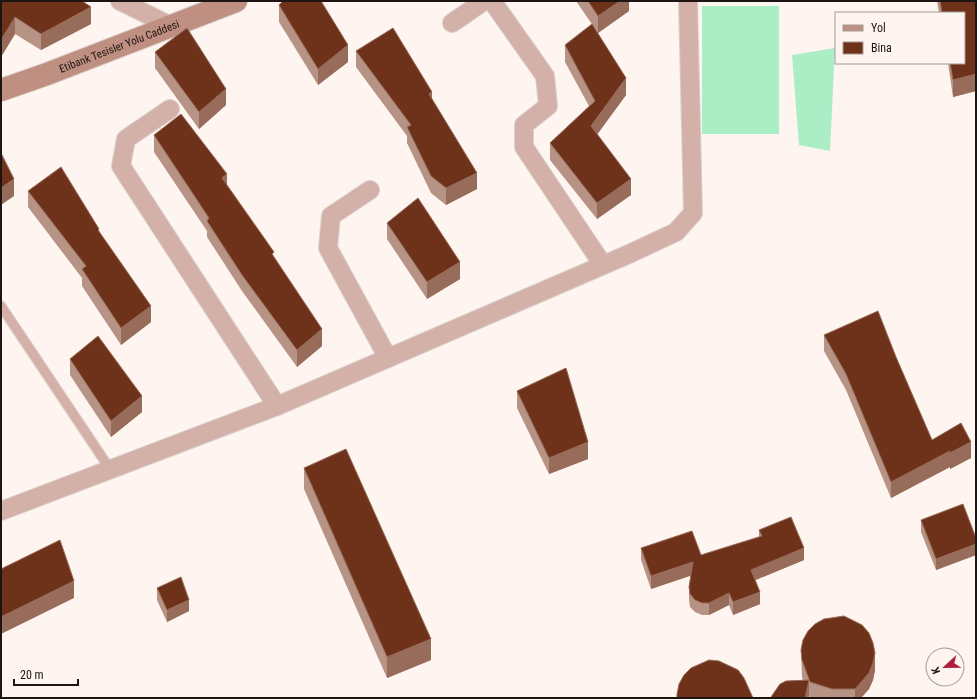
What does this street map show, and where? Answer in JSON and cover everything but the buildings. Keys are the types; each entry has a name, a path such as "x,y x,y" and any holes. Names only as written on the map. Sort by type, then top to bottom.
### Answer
{"street":[{"path":"120,1 171,26"},
{"name":"Etibank Tesisler Yolu Caddesi","path":"1,90 47,74 236,1"},
{"path":"452,23 484,1"},
{"path":"492,1 545,76 548,106 524,125 524,147 603,265"},
{"path":"1,511 277,406 676,232 694,212 688,1"},
{"path":"170,109 126,139 121,166 277,406"},
{"path":"370,190 331,216 328,248 388,358"}],"lane":[{"path":"1,306 110,469"}],"green space":[{"path":"702,6 779,6 779,134 702,134"},
{"path":"835,48 830,151 799,145 792,55"}]}
